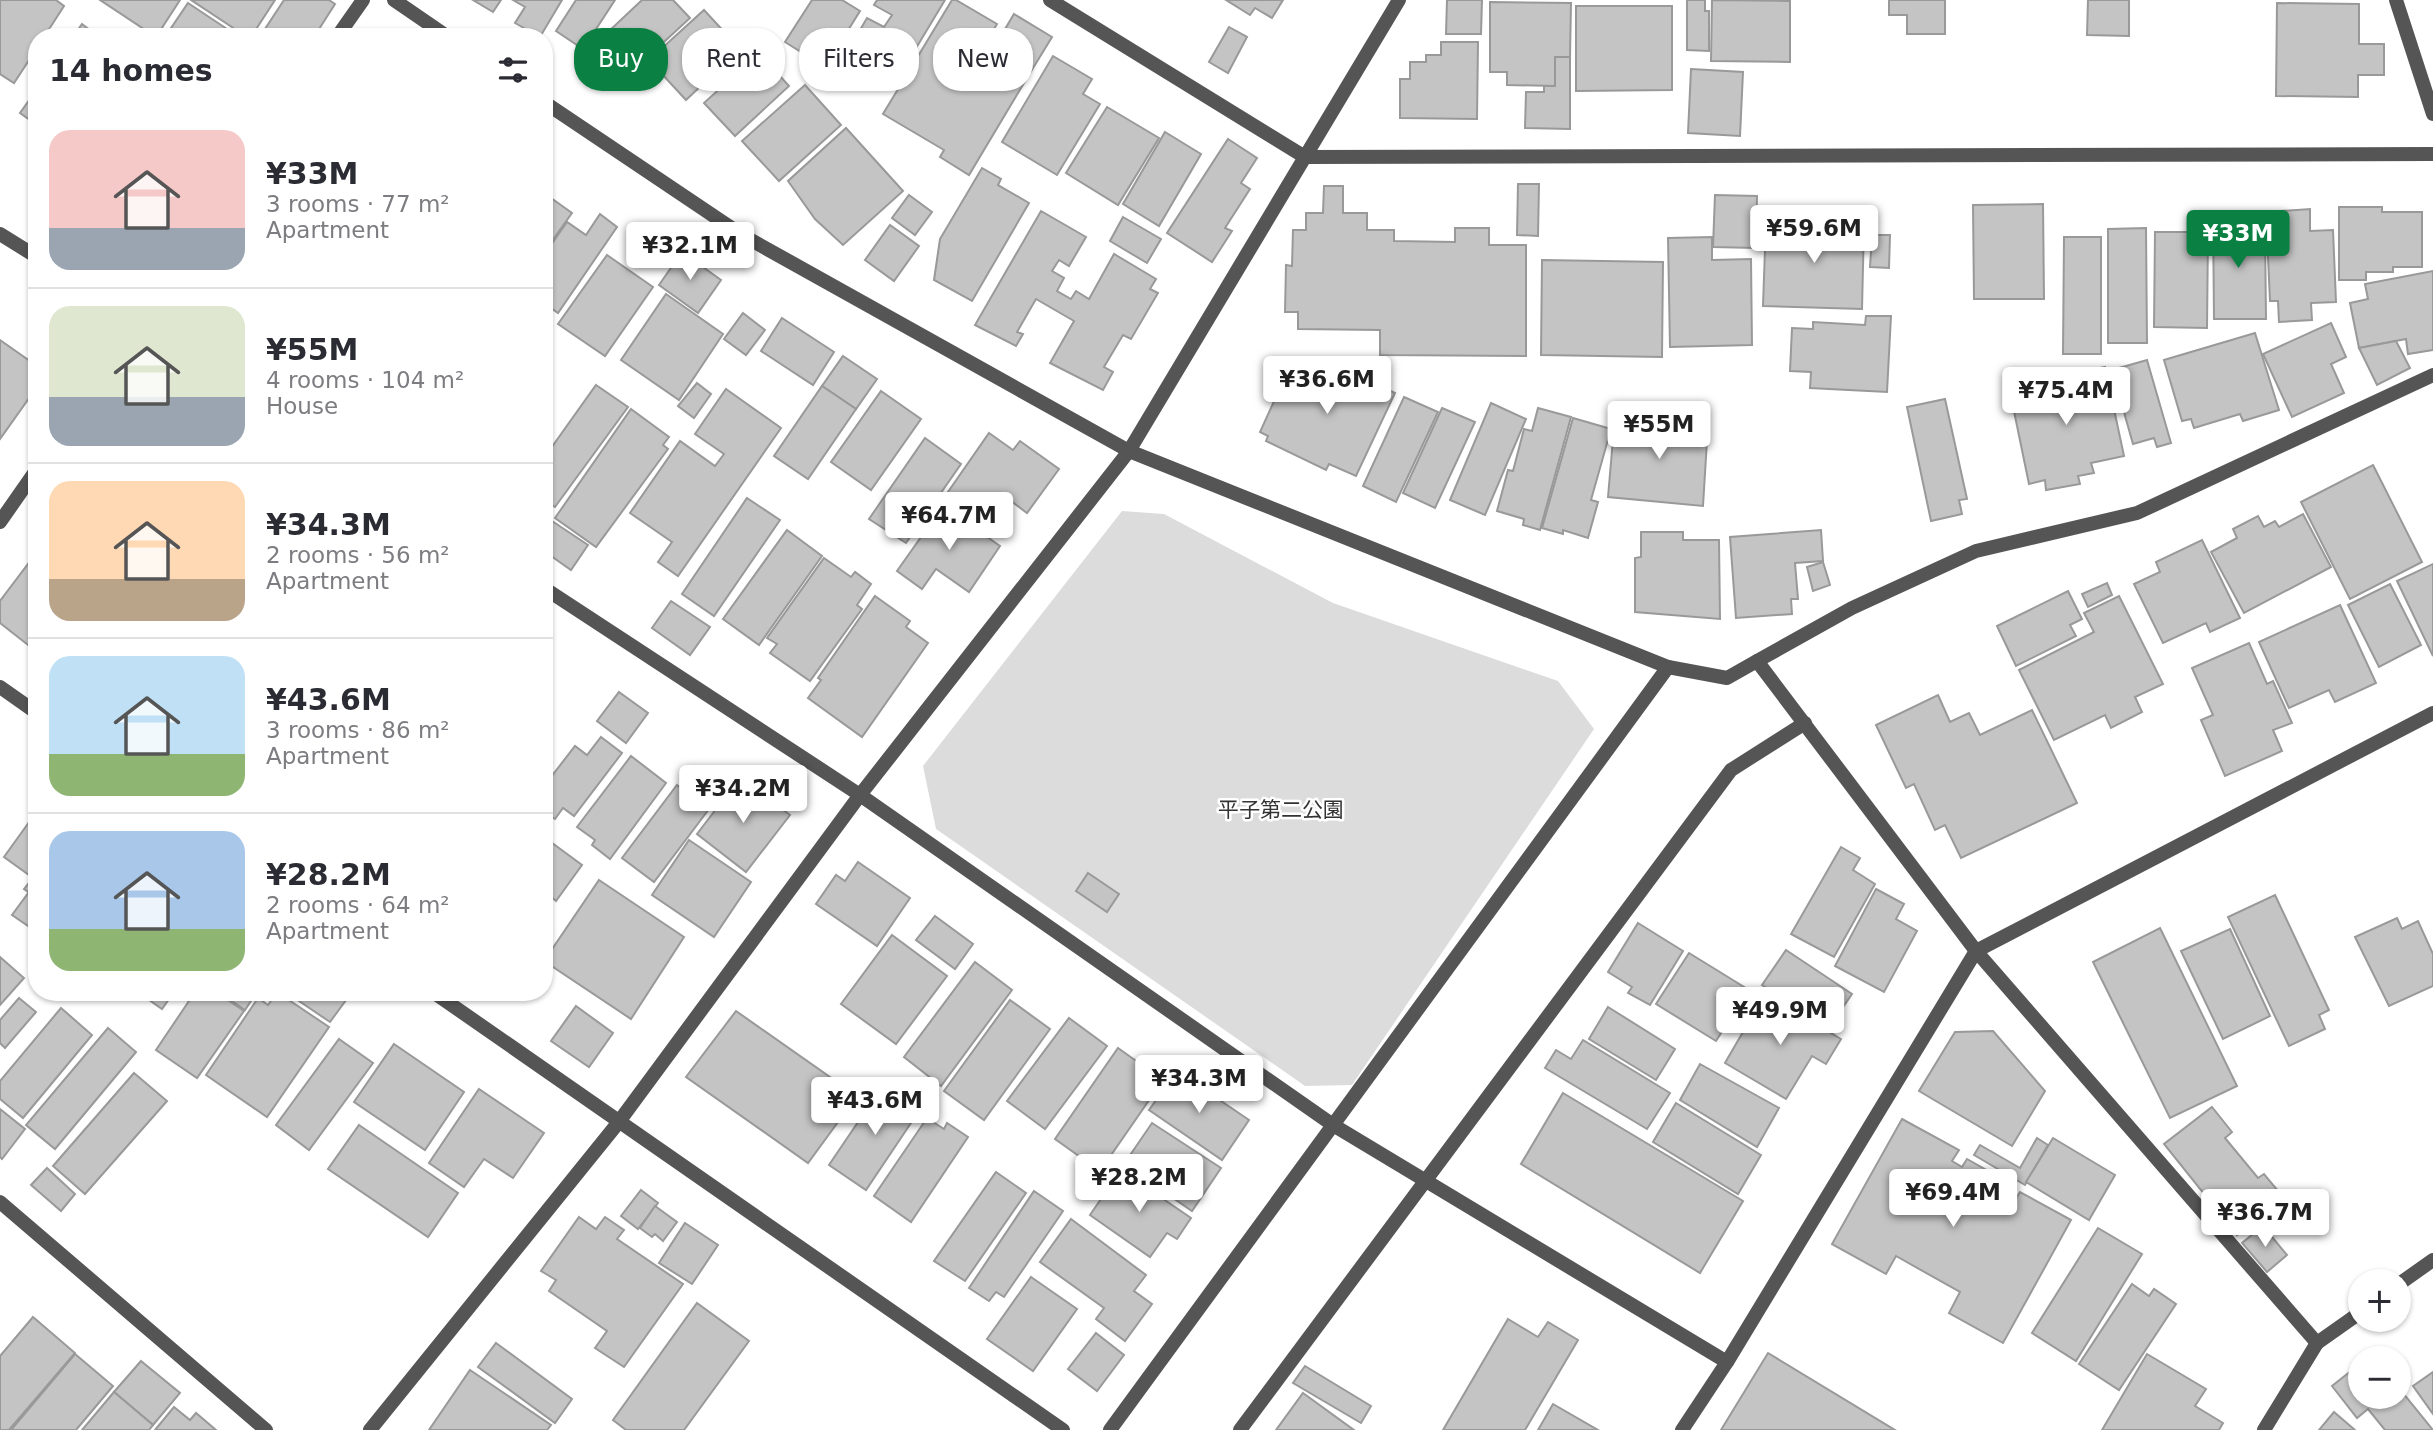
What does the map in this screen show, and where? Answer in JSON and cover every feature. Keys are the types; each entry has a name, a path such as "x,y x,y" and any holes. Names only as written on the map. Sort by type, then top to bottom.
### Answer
{"street":[{"path":"343,28 363,0"},
{"path":"394,0 435,28"},
{"path":"1050,0 1306,157 2433,154"},
{"path":"370,1430 618,1123 860,795 1129,451 1399,0"},
{"path":"2396,0 2433,114"},
{"path":"553,108 742,235 1129,451 1668,667 1727,678 1852,608 1976,551 2137,513 2433,375"},
{"path":"0,234 28,251"},
{"path":"0,522 28,483"},
{"path":"553,594 860,795 1334,1125 1727,1362"},
{"path":"1758,660 1976,951 2317,1343"},
{"path":"1110,1430 1668,667"},
{"path":"0,687 28,707"},
{"path":"1682,1430 1727,1362 1976,951 2433,713"},
{"path":"1240,1430 1731,770 1805,723"},
{"path":"446,1001 1063,1430"},
{"path":"0,1202 265,1430"},
{"path":"2411,1276 2433,1260"},
{"path":"2264,1430 2317,1343 2348,1321"}],"green space":[{"name":"平子第二公園","path":"1122,511 1164,514 1333,603 1558,681 1594,729 1352,1085 1305,1086 936,829 923,766"}],"building":[{"path":"0,0 56,0 64,6 50,28 28,28 28,62 14,83 0,74"},
{"path":"100,0 180,0 162,28 142,28"},
{"path":"191,0 275,0 257,28 233,28"},
{"path":"284,0 329,0 335,4 320,28 266,28"},
{"path":"473,0 501,0 493,12"},
{"path":"513,0 562,0 545,28 524,28 515,23 525,7"},
{"path":"576,0 615,0 597,28 574,28 574,43 556,31"},
{"path":"642,0 673,0 690,18 668,38 668,28 612,28"},
{"path":"812,0 842,0 860,11 849,28 799,28 799,51 785,42"},
{"path":"877,0 945,0 919,43 919,28 861,28 867,18 884,27 892,15 874,5"},
{"path":"952,0 997,24 995,28 935,28"},
{"path":"1226,0 1283,0 1272,18 1255,8 1250,15"},
{"path":"1447,0 1482,0 1481,34 1446,34"},
{"path":"1687,0 1705,0 1705,11 1709,11 1709,51 1687,50"},
{"path":"1712,0 1790,1 1790,62 1711,61"},
{"path":"1889,0 1945,0 1945,34 1907,34 1907,15 1889,15"},
{"path":"2088,0 2129,0 2129,36 2087,35"},
{"path":"1490,2 1571,3 1570,57 1555,57 1555,86 1507,85 1507,72 1490,72"},
{"path":"188,3 226,28 171,28"},
{"path":"2277,3 2359,4 2359,44 2384,44 2384,75 2358,75 2358,97 2276,96"},
{"path":"1576,6 1672,6 1672,90 1576,91"},
{"path":"704,10 721,28 684,28"},
{"path":"1014,14 1052,37 1033,68 1033,28 1006,28"},
{"path":"1229,27 1247,37 1228,73 1209,62"},
{"path":"682,30 682,91 696,91 686,100 668,81 668,43"},
{"path":"933,31 933,91 1019,91 969,175 940,157 944,150 883,114 897,91 919,91 919,55"},
{"path":"1441,42 1478,42 1477,119 1400,118 1400,79 1410,79 1410,62 1426,62 1426,55 1441,55"},
{"path":"1053,56 1092,79 1083,94 1100,104 1057,175 1002,142"},
{"path":"1555,57 1570,57 1570,129 1525,128 1526,92 1544,92 1544,86 1555,86"},
{"path":"1691,69 1743,72 1740,136 1688,133"},
{"path":"799,90 810,91 841,125 779,181 742,141"},
{"path":"717,91 784,91 735,136 704,103"},
{"path":"28,102 28,119 20,113"},
{"path":"1107,107 1159,138 1118,205 1066,173"},
{"path":"846,128 903,191 843,245 815,219 788,181"},
{"path":"1165,132 1201,154 1159,226 1123,204"},
{"path":"1228,139 1257,158 1241,183 1250,189 1225,228 1232,231 1212,262 1167,233"},
{"path":"982,168 1001,179 998,185 1029,203 972,301 934,280 940,239"},
{"path":"1518,184 1539,184 1538,236 1517,235"},
{"path":"1324,186 1343,186 1343,213 1367,213 1367,230 1394,230 1394,241 1455,242 1455,228 1489,228 1489,245 1526,245 1526,356 1380,355 1380,330 1298,329 1298,312 1285,312 1286,265 1292,266 1293,230 1306,230 1306,213 1323,213"},
{"path":"909,195 932,212 915,235 892,218"},
{"path":"1715,195 1757,196 1756,248 1713,247"},
{"path":"553,199 572,213 553,239"},
{"path":"2043,204 2044,299 1974,299 1973,205"},
{"path":"2339,207 2382,207 2382,212 2422,212 2422,267 2393,267 2393,272 2366,272 2366,280 2339,280"},
{"path":"2310,209 2310,231 2333,230 2336,302 2311,303 2312,320 2279,322 2278,301 2270,301 2266,212"},
{"path":"1041,211 1086,237 1069,266 1059,260 1052,271 1064,278 1057,291 1071,299 1076,291 1089,299 1114,254 1156,279 1150,289 1158,293 1131,339 1123,335 1104,367 1113,372 1103,390 1050,363 1074,321 1036,299 1017,332 1023,334 1016,346 975,325"},
{"path":"2213,211 2240,211 2240,232 2265,232 2266,319 2214,319"},
{"path":"600,214 617,227 558,313 553,309 553,242 567,222 586,235"},
{"path":"1123,217 1161,239 1147,263 1110,241"},
{"path":"1766,221 1864,224 1862,309 1763,306"},
{"path":"890,225 919,246 894,281 865,260"},
{"path":"2146,228 2147,343 2108,343 2108,229"},
{"path":"2155,232 2208,232 2207,328 2154,327"},
{"path":"1872,235 1890,235 1889,268 1870,267"},
{"path":"1712,237 1712,260 1751,259 1752,345 1670,347 1668,238"},
{"path":"2064,237 2101,237 2101,354 2063,354"},
{"path":"682,252 721,280 698,313 659,285"},
{"path":"607,255 653,287 605,356 558,324"},
{"path":"1542,260 1663,262 1662,357 1541,355"},
{"path":"2433,271 2433,350 2408,354 2406,339 2359,348 2350,303 2368,299 2365,284"},
{"path":"666,294 723,334 679,400 621,360"},
{"path":"743,313 765,330 746,355 724,339"},
{"path":"1866,316 1891,316 1887,392 1810,388 1811,372 1790,371 1792,328 1813,329 1813,322 1865,325"},
{"path":"782,318 834,352 813,385 761,351"},
{"path":"2331,323 2346,357 2331,364 2344,393 2292,417 2263,354"},
{"path":"2255,333 2279,410 2243,421 2240,414 2194,428 2191,419 2182,421 2164,360"},
{"path":"0,340 28,360 28,400 0,439"},
{"path":"2396,341 2410,368 2377,385 2359,348"},
{"path":"843,356 877,379 856,409 822,386"},
{"path":"1320,358 1395,393 1356,476 1329,464 1326,470 1266,441 1268,436 1260,432 1291,364 1313,374"},
{"path":"2147,360 2171,443 2157,447 2154,438 2133,444 2112,370"},
{"path":"2105,367 2124,456 2091,463 2094,473 2078,476 2080,484 2046,490 2045,480 2029,484 2009,387"},
{"path":"697,383 711,394 694,418 678,406"},
{"path":"596,385 628,407 555,507 553,445"},
{"path":"822,386 856,409 808,479 774,456"},
{"path":"726,389 781,428 678,576 658,562 672,542 630,513 680,441 715,466 724,454 695,434"},
{"path":"881,391 921,419 871,490 831,462"},
{"path":"1404,397 1438,412 1396,502 1363,486"},
{"path":"1945,399 1967,499 1959,500 1962,514 1931,521 1907,407"},
{"path":"1491,403 1526,419 1485,515 1450,500"},
{"path":"1442,408 1475,422 1435,508 1403,493"},
{"path":"1538,408 1571,417 1540,530 1523,525 1524,519 1497,511 1508,470 1513,471 1524,429 1532,431"},
{"path":"631,409 669,437 663,445 668,449 596,547 555,518"},
{"path":"1615,416 1708,424 1703,506 1608,497"},
{"path":"1573,418 1611,429 1591,500 1598,502 1588,538 1563,530 1563,534 1542,528"},
{"path":"989,433 1013,450 1020,441 1059,469 1027,513 1000,493 976,526 941,502"},
{"path":"925,438 961,464 906,543 869,519"},
{"path":"2373,465 2422,562 2350,599 2301,502"},
{"path":"747,498 780,520 714,616 682,594"},
{"path":"943,506 1000,546 969,592 936,569 922,589 897,571"},
{"path":"2303,514 2331,567 2244,613 2211,552 2237,538 2233,529 2258,516 2264,527 2275,521 2279,527"},
{"path":"553,522 588,545 571,570 553,557"},
{"path":"787,530 822,556 759,645 723,619"},
{"path":"1821,530 1823,561 1795,563 1798,599 1791,599 1792,614 1736,618 1730,537"},
{"path":"1641,532 1683,532 1683,540 1719,540 1720,619 1635,612 1635,558 1641,557"},
{"path":"2202,540 2240,618 2210,632 2206,623 2163,643 2134,584 2160,572 2156,562"},
{"path":"824,558 851,577 855,572 871,584 857,605 862,609 810,681 770,653 777,644 767,638"},
{"path":"1823,562 1830,585 1813,591 1807,567"},
{"path":"28,564 28,645 0,623 0,601"},
{"path":"2433,564 2433,656 2397,581"},
{"path":"2107,583 2112,595 2088,607 2082,594"},
{"path":"2390,584 2421,645 2379,667 2348,605"},
{"path":"2068,591 2082,619 2070,625 2076,636 2016,666 1997,626"},
{"path":"875,596 910,621 906,627 928,643 862,737 808,698 821,680 818,678"},
{"path":"2119,596 2163,684 2135,697 2142,712 2111,728 2105,715 2054,740 2019,670 2094,632 2084,613"},
{"path":"671,601 710,627 690,655 652,628"},
{"path":"2340,605 2376,683 2335,702 2329,690 2289,708 2259,642"},
{"path":"2249,643 2267,684 2273,681 2292,723 2273,730 2282,751 2225,776 2201,720 2213,715 2192,668"},
{"path":"619,692 648,713 626,743 597,721"},
{"path":"1938,695 1950,722 1969,713 1980,735 2032,710 2077,803 1961,858 1945,825 1935,830 1914,784 1906,788 1876,725"},
{"path":"601,737 622,753 574,816 563,808 555,819 553,774 575,746 587,755"},
{"path":"631,756 666,783 610,859 592,845 595,840 577,827"},
{"path":"740,778 790,815 746,872 697,834"},
{"path":"677,785 709,809 654,882 622,858"},
{"path":"28,824 28,874 4,857"},
{"path":"689,840 751,882 714,937 652,895"},
{"path":"553,844 582,865 556,901 553,898"},
{"path":"1841,847 1860,858 1853,870 1875,884 1834,957 1791,934"},
{"path":"858,862 910,898 877,946 816,904 836,875 845,881"},
{"path":"1088,873 1119,894 1107,912 1076,891"},
{"path":"599,880 684,937 631,1019 553,967 553,948"},
{"path":"1876,889 1904,904 1896,919 1917,931 1884,992 1835,966"},
{"path":"28,893 28,926 12,915"},
{"path":"2275,895 2329,1010 2319,1015 2325,1029 2289,1046 2228,917"},
{"path":"935,916 973,944 955,969 916,940"},
{"path":"2397,918 2402,929 2418,921 2433,954 2433,986 2389,1006 2355,937"},
{"path":"1638,923 1683,951 1650,1005 1628,993 1632,987 1608,972"},
{"path":"2160,928 2237,1086 2170,1118 2093,962"},
{"path":"2230,929 2270,1016 2223,1039 2181,951"},
{"path":"892,935 947,976 896,1044 841,1004"},
{"path":"1786,950 1852,994 1828,1029 1762,985"},
{"path":"1689,953 1749,990 1716,1041 1656,1004"},
{"path":"0,957 24,978 0,1005"},
{"path":"975,962 1012,990 941,1086 904,1057"},
{"path":"1765,994 1841,1039 1826,1064 1812,1056 1786,1099 1725,1063"},
{"path":"19,998 36,1012 5,1048 0,1043 0,1020"},
{"path":"1010,1000 1050,1029 984,1120 944,1091"},
{"path":"151,1001 168,1001 162,1009"},
{"path":"189,1001 229,1001 244,1011 197,1078 156,1050"},
{"path":"232,1001 251,1001 245,1010"},
{"path":"256,1001 268,1005 271,1001 290,1001 329,1027 267,1117 206,1075"},
{"path":"299,1001 345,1001 330,1022"},
{"path":"576,1006 613,1033 589,1067 551,1041"},
{"path":"1608,1007 1675,1049 1656,1080 1589,1039"},
{"path":"61,1008 92,1035 23,1118 0,1099 0,1081"},
{"path":"736,1011 857,1096 808,1163 686,1077"},
{"path":"1069,1018 1107,1046 1045,1129 1007,1101"},
{"path":"108,1028 136,1052 55,1149 26,1125"},
{"path":"1993,1031 2045,1091 2012,1146 1919,1091 1955,1032"},
{"path":"339,1039 373,1063 309,1150 276,1125"},
{"path":"1583,1040 1670,1093 1647,1129 1545,1068 1556,1050 1571,1059"},
{"path":"394,1044 464,1092 425,1150 354,1102"},
{"path":"1118,1048 1163,1080 1100,1171 1055,1139"},
{"path":"1700,1064 1779,1108 1757,1147 1680,1100"},
{"path":"1177,1071 1249,1120 1222,1160 1149,1110"},
{"path":"134,1073 167,1101 85,1194 53,1166"},
{"path":"881,1088 899,1099 903,1091 923,1105 866,1190 829,1165"},
{"path":"479,1089 544,1133 513,1178 484,1159 464,1187 429,1163"},
{"path":"1563,1093 1743,1201 1700,1273 1521,1164"},
{"path":"1676,1103 1761,1155 1738,1194 1653,1142"},
{"path":"2212,1107 2232,1132 2225,1138 2258,1178 2264,1174 2284,1198 2237,1235 2164,1144"},
{"path":"0,1109 25,1129 2,1159 0,1157"},
{"path":"927,1118 944,1129 947,1123 968,1137 911,1222 874,1196"},
{"path":"1902,1119 1959,1150 1952,1161 1962,1167 1967,1159 2011,1184 2006,1194 2015,1200 2020,1192 2071,1220 2003,1343 1949,1313 1960,1292 1896,1256 1886,1274 1832,1244","holes":["1972,1186 1990,1196 1983,1210 1965,1199"]},
{"path":"1152,1123 1221,1168 1192,1211 1124,1164"},
{"path":"359,1125 458,1193 428,1237 328,1169"},
{"path":"2037,1138 2048,1145 2025,1185 1974,1155 1980,1145 2020,1168"},
{"path":"2053,1138 2115,1175 2089,1220 2026,1182"},
{"path":"47,1168 75,1194 61,1211 31,1185"},
{"path":"1121,1170 1191,1218 1177,1239 1167,1233 1150,1257 1090,1215"},
{"path":"996,1172 1026,1193 965,1281 934,1261"},
{"path":"641,1190 658,1203 638,1229 621,1216"},
{"path":"1034,1191 1063,1211 1004,1297 996,1292 989,1301 969,1288"},
{"path":"655,1206 677,1222 663,1241 655,1234 652,1237 640,1228"},
{"path":"579,1217 596,1229 605,1217 624,1230 617,1239 683,1284 624,1367 595,1348 607,1331 549,1291 556,1280 541,1271"},
{"path":"1071,1219 1146,1275 1134,1291 1152,1304 1125,1341 1096,1319 1104,1308 1040,1262"},
{"path":"685,1223 718,1245 692,1284 659,1263"},
{"path":"2263,1226 2287,1255 2267,1272 2242,1243"},
{"path":"2098,1228 2142,1254 2076,1361 2032,1333"},
{"path":"1031,1277 1077,1309 1033,1371 987,1339"},
{"path":"2132,1284 2149,1296 2154,1289 2176,1304 2119,1390 2079,1364"},
{"path":"697,1303 749,1341 684,1430 626,1430 613,1420"},
{"path":"33,1317 75,1353 9,1430 0,1430 0,1356"},
{"path":"1508,1319 1538,1337 1548,1322 1578,1340 1525,1430 1443,1430"},
{"path":"1096,1333 1124,1355 1097,1391 1068,1369"},
{"path":"496,1343 572,1399 555,1423 478,1367"},
{"path":"1768,1353 1895,1430 1721,1430"},
{"path":"75,1354 113,1386 76,1430 11,1430"},
{"path":"2147,1354 2206,1389 2195,1406 2223,1423 2219,1430 2102,1430"},
{"path":"141,1361 180,1393 153,1425 114,1392"},
{"path":"1305,1366 1371,1406 1361,1423 1293,1383"},
{"path":"470,1370 551,1425 547,1430 429,1430"},
{"path":"2433,1372 2433,1414 2413,1386"},
{"path":"2348,1373 2348,1406 2332,1386"},
{"path":"114,1392 153,1425 149,1430 82,1430"},
{"path":"1303,1393 1354,1430 1276,1430"},
{"path":"2411,1403 2433,1430 2385,1430 2368,1409 2411,1409"},
{"path":"1553,1404 1598,1430 1538,1430"},
{"path":"174,1407 190,1420 196,1413 216,1430 155,1430"},
{"path":"2350,1409 2368,1409 2357,1418"},
{"path":"2334,1412 2355,1430 2319,1430"}]}
